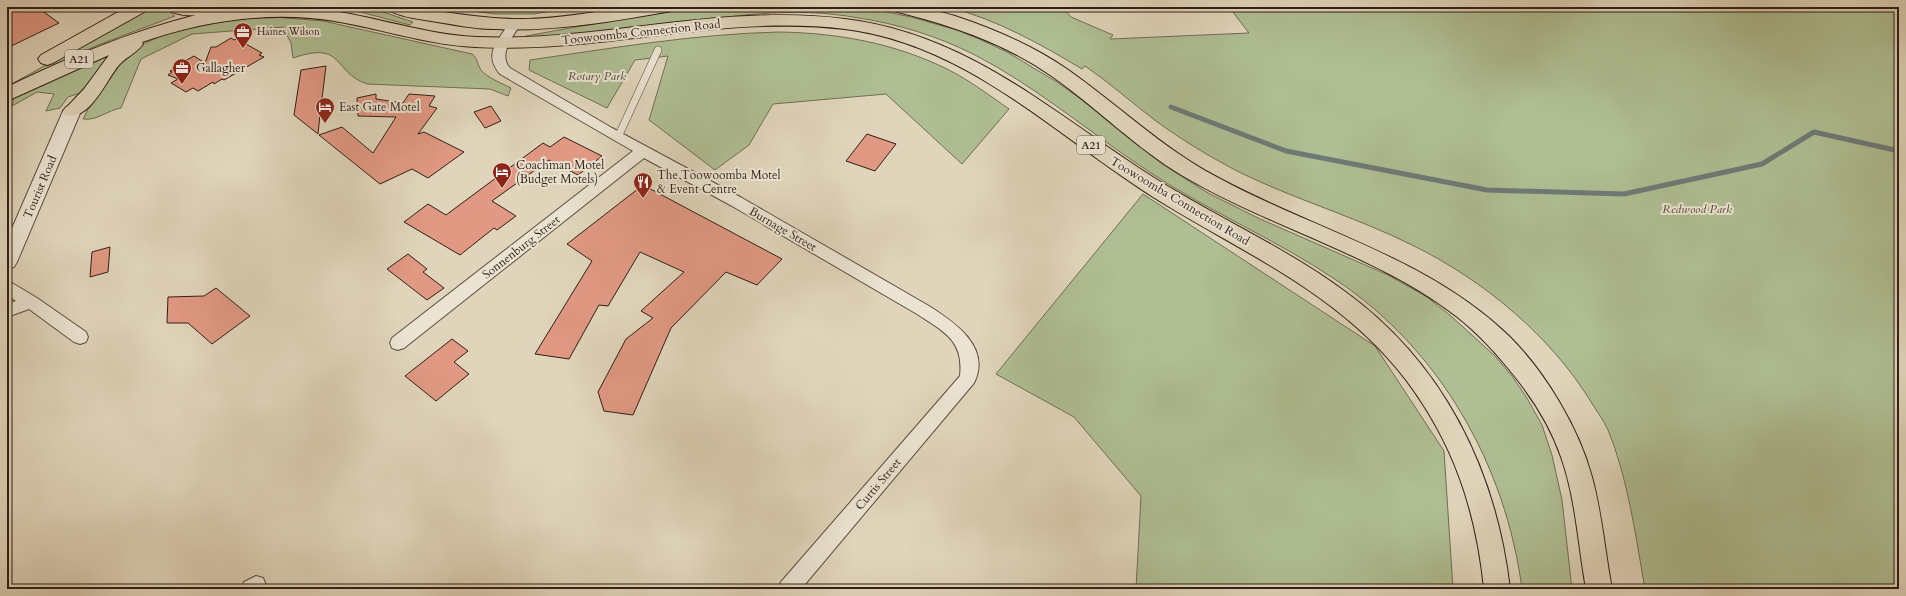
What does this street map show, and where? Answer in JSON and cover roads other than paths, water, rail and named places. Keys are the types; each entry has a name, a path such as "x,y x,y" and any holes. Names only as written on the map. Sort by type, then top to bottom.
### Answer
{"highway":[{"name":"A21","path":"7,79 82,40 140,7"},
{"path":"175,7 202,12 225,7"},
{"path":"327,7 333,8 343,18"},
{"name":"Toowoomba Connection Road","path":"394,7 409,12 461,22 508,34 659,8"},
{"path":"900,7 959,23 1022,50 1059,72 1157,148 1211,184 1237,197 1394,266 1434,289 1482,324 1527,372 1562,429 1575,460 1583,492 1599,589"},
{"name":"Toowoomba Connection Road","path":"155,30 202,12 230,14 270,11 301,12 343,18 437,38 508,34 589,38 742,21 814,20 842,23 890,32 937,47 978,68 1136,177 1319,285 1339,299 1382,338 1420,381 1439,410 1469,468 1480,499 1489,534 1497,589"},
{"name":"A21","path":"7,95 89,55 155,30"},
{"path":"72,111 91,93 106,67 113,60 155,30"}],"street":[{"name":"Burnage Street","path":"508,34 498,57 497,62 501,68 618,137 737,202 949,327 962,339 970,353 971,366 968,378"},
{"name":"Tourist Road","path":"7,262 72,111"},
{"name":"Sonnenburg Street","path":"398,343 644,151"},
{"path":"7,286 80,337"},
{"path":"7,311 30,302"},
{"name":"Curtis Street","path":"788,589 968,378"}],"lane":[{"path":"618,137 658,50"}],"waterway":[{"path":"1171,107 1286,151 1487,190 1624,194 1762,164 1814,132 1899,151"}],"place":[{"name":"Haines Wilson","path":"243,49"},
{"name":"Gallagher","path":"182,85"},
{"name":"East Gate Motel","path":"325,124"},
{"name":"Coachman Motel (Budget Motels)","path":"502,189"},
{"name":"The Toowoomba Motel & Event Centre","path":"643,199"}],"park label":[{"name":"Rotary Park","path":"597,76"},
{"name":"Redwood Park","path":"1697,209"}]}
